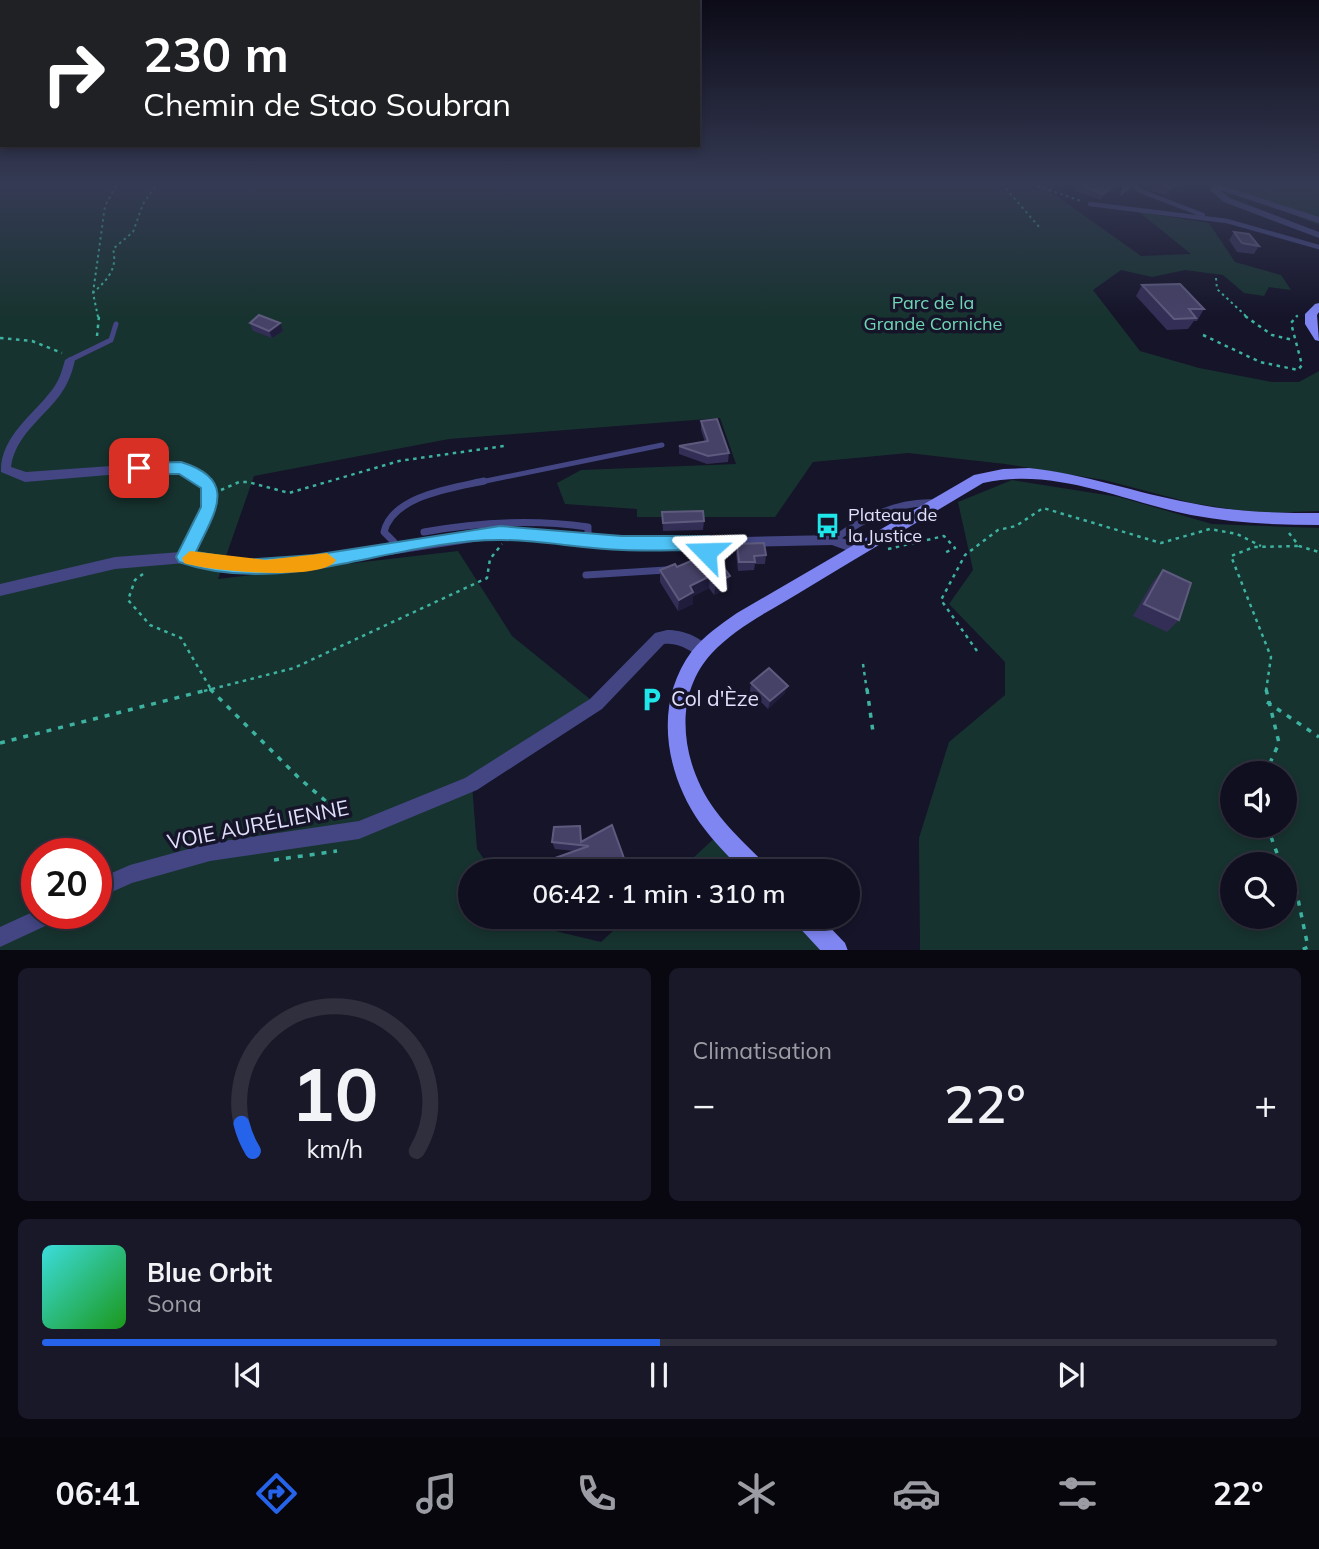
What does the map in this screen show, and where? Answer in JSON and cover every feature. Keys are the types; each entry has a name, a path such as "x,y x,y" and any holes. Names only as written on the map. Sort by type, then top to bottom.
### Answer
{"main road":[{"path":"1315,310 1311,324 1319,337"},
{"path":"746,859 720,833 692,792 681,766 676,716 681,693 695,660 704,651 738,624 857,549 979,479 1017,473 1109,487 1216,513 1319,519"},
{"path":"817,929 837,950"}],"street":[{"path":"1301,228 1319,235"},
{"path":"71,360 65,382 58,394 12,443 4,458 5,469 25,477 168,466 181,468 200,478 211,494 209,507 185,557"},
{"path":"0,590 115,563 160,558 185,557 266,568 453,538 514,533 632,544 833,540 857,549"},
{"name":"VOIE AURÉLIENNE","path":"112,882 130,874 210,852 359,830 471,784 533,742 568,724 596,704 660,638 672,635 685,637 704,651"},
{"path":"0,937 21,927"}],"lane":[{"path":"1249,228 1319,247"},
{"path":"71,360 111,340 116,324"},
{"path":"394,548 394,542 384,532 387,519 402,506 454,488 584,458 662,445"},
{"path":"833,540 848,529 913,502 938,503"},
{"path":"424,532 489,523 572,524 588,527 589,539"},
{"path":"685,565 696,563 709,543"},
{"path":"586,575 652,573 674,568"}],"path":[{"path":"101,345 96,334 99,311 93,293 102,228"},
{"path":"93,293 113,273 116,256 113,249 134,228"},
{"path":"1216,278 1217,289 1266,332 1283,341 1293,340"},
{"path":"1203,335 1260,362 1298,370 1302,365 1293,340 1291,323 1297,315 1315,310"},
{"path":"0,338 32,341 55,349 71,360"},
{"path":"211,494 239,482 289,493 399,461 441,453 477,452 504,446"},
{"path":"976,651 941,600 965,555 998,530 1016,526 1042,508 1161,543 1179,542 1191,533 1208,529 1234,532 1261,546"},
{"path":"0,743 294,668 487,578 492,553 514,533"},
{"path":"884,549 944,536 955,548 944,553"},
{"path":"1271,761 1279,743 1268,718 1265,674 1271,657 1231,556 1237,551 1261,546 1298,546 1319,552"},
{"path":"160,558 135,580 128,600 150,625 181,638 209,688 299,778 359,830"},
{"path":"863,664 873,732"},
{"path":"1267,702 1319,737"},
{"path":"267,860 319,856 346,848"},
{"path":"1297,894 1308,947 1299,950"}],"green space":[{"name":"Parc de la Grande Corniche","path":"0,228 1102,228 1141,256 1191,254 1159,228 1213,228 1235,262 1281,275 1291,290 1269,287 1264,296 1244,293 1223,275 1185,270 1152,277 1121,270 1093,290 1140,351 1199,368 1272,382 1299,382 1319,371 1319,511 1266,513 1230,509 1192,503 1104,480 1005,464 908,453 813,462 775,517 637,517 637,509 565,504 557,483 581,470 736,464 720,418 449,439 254,476 218,579 458,551 512,636 596,704 472,784 477,849 484,859 458,859 458,929 547,929 601,942 615,929 817,929 837,950 0,950"},
{"path":"1012,480 1119,497 1212,524 1319,528 1319,950 920,950 919,838 949,742 1005,695 1005,662 949,604 973,570 958,502"},
{"path":"720,833 746,859 692,859"}],"building":[{"path":"1234,232 1249,234 1259,246 1242,243"},
{"path":"1180,284 1204,309 1189,309 1196,318 1174,319 1142,285"},
{"path":"259,315 280,323 269,331 250,323"},
{"path":"717,419 729,453 708,456 679,446 708,441 701,421"},
{"path":"703,511 704,521 663,523 662,512"},
{"path":"764,543 766,555 754,556 755,562 739,562 737,544"},
{"path":"712,552 730,576 716,583 710,576 690,586 693,592 679,600 660,570 675,564 677,567"},
{"path":"1163,570 1191,583 1179,620 1144,604"},
{"path":"769,668 788,686 770,701 751,683"},
{"path":"612,825 624,859 552,859 589,846 552,842 554,827 580,826 581,842"}],"slow traffic":[{"path":"190,558 266,568 327,560"}],"place":[{"name":"Plateau de la Justice","path":"828,525"},
{"name":"Col d'Èze","path":"651,699"}],"route":[{"path":"139,468 181,468 208,484 211,494 209,507 185,557 245,567 266,568 314,562 453,538 500,533 622,543 709,543 706,552"}]}
